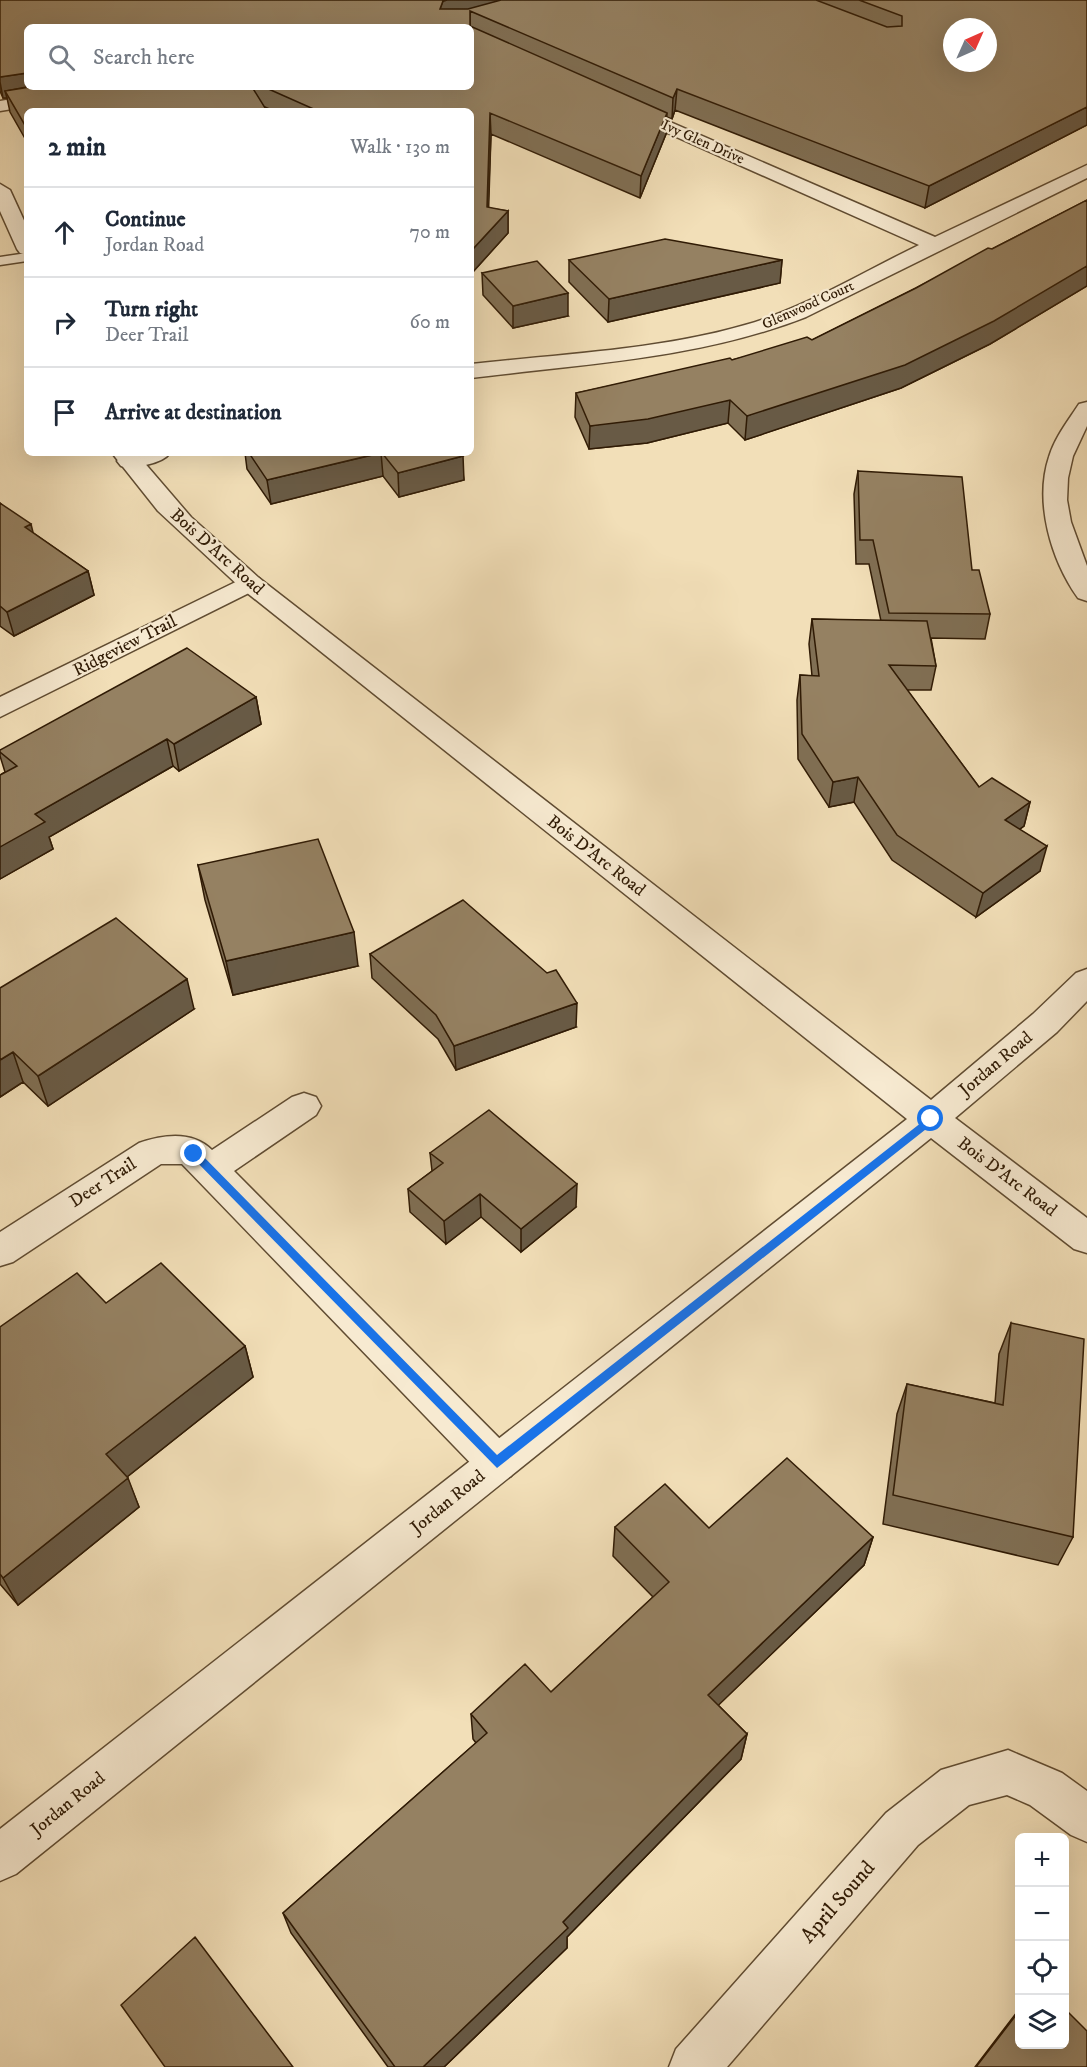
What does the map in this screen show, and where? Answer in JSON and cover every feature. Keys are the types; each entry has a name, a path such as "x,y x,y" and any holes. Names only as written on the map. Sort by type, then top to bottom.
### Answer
{"street":[{"path":"0,106 98,90"},
{"name":"Ivy Glen Drive","path":"611,101 935,246"},
{"name":"Glenwood Court","path":"474,371 655,349 755,329 798,312 1087,171"},
{"path":"0,190 24,242"},
{"path":"1087,409 1069,433 1055,474 1055,512 1069,557 1087,593"},
{"name":"Bois D'Arc Road","path":"127,457 176,516 250,583 931,1119 1087,1238"},
{"name":"Ridgeview Trail","path":"0,708 250,583"},
{"name":"Jordan Road","path":"0,1858 931,1119 1045,1023 1087,981"},
{"path":"210,1169 304,1106"},
{"name":"Deer Trail","path":"0,1251 151,1153 166,1148 181,1148 194,1154 210,1169 497,1462"},
{"name":"April Sound","path":"694,2067 902,1829 957,1786 1008,1772 1046,1789 1087,1819"}],"lane":[{"path":"0,261 24,257"}],"building":[{"path":"0,0 447,0 443,1 440,9 468,9 501,0 816,0 887,27 902,26 902,16 859,0 1087,0 1087,107 929,186 677,89 673,98 470,11 470,24 24,24 24,73 0,77"},
{"path":"474,28 667,113 641,176 490,113 487,207 508,211 474,248 474,108 311,108 271,90 474,90"},
{"path":"24,88 24,90 254,90 265,108 24,108 24,124 5,91"},
{"path":"1087,200 1087,266 994,321 905,365 747,416 730,400 648,419 590,426 576,393 730,358 732,360 807,337 812,340 916,288 988,248 992,249"},
{"path":"665,239 782,260 609,299 569,260"},
{"path":"537,261 568,293 513,306 482,273"},
{"path":"251,456 367,456 267,480"},
{"path":"384,456 463,456 398,473"},
{"path":"858,471 962,477 972,570 979,570 990,614 889,613 873,540 860,540"},
{"path":"0,503 31,524 25,527 88,571 7,612 0,606"},
{"path":"812,619 927,621 936,666 889,665 979,787 992,778 1030,802 1005,820 1047,846 983,893 897,835 858,777 833,782 802,734 800,675 819,676"},
{"path":"187,648 256,697 174,744 167,739 35,814 45,822 0,847 0,775 17,766 0,750"},
{"path":"318,839 354,932 226,961 198,865"},
{"path":"463,900 547,973 556,970 577,1003 454,1046 436,1015 370,954"},
{"path":"116,918 187,979 38,1076 13,1052 0,1060 0,988"},
{"path":"489,1110 577,1184 521,1229 480,1194 444,1221 408,1189 443,1163 430,1153"},
{"path":"161,1263 245,1346 106,1454 128,1478 3,1578 0,1574 0,1327 77,1273 106,1303"},
{"path":"1011,1323 1084,1339 1073,1537 893,1495 907,1384 1003,1405"},
{"path":"787,1458 873,1537 708,1695 747,1734 563,1922 568,1928 423,2067 395,2067 283,1913 487,1733 471,1714 525,1664 551,1692 669,1582 615,1527 665,1484 709,1528"},
{"path":"195,1937 293,2067 165,2067 121,2005"},
{"path":"1069,2013 1087,2031 1087,2067 976,2067 1015,2016 1015,2049 1069,2049"}],"route":[{"path":"194,1154 497,1462 931,1119"}]}
